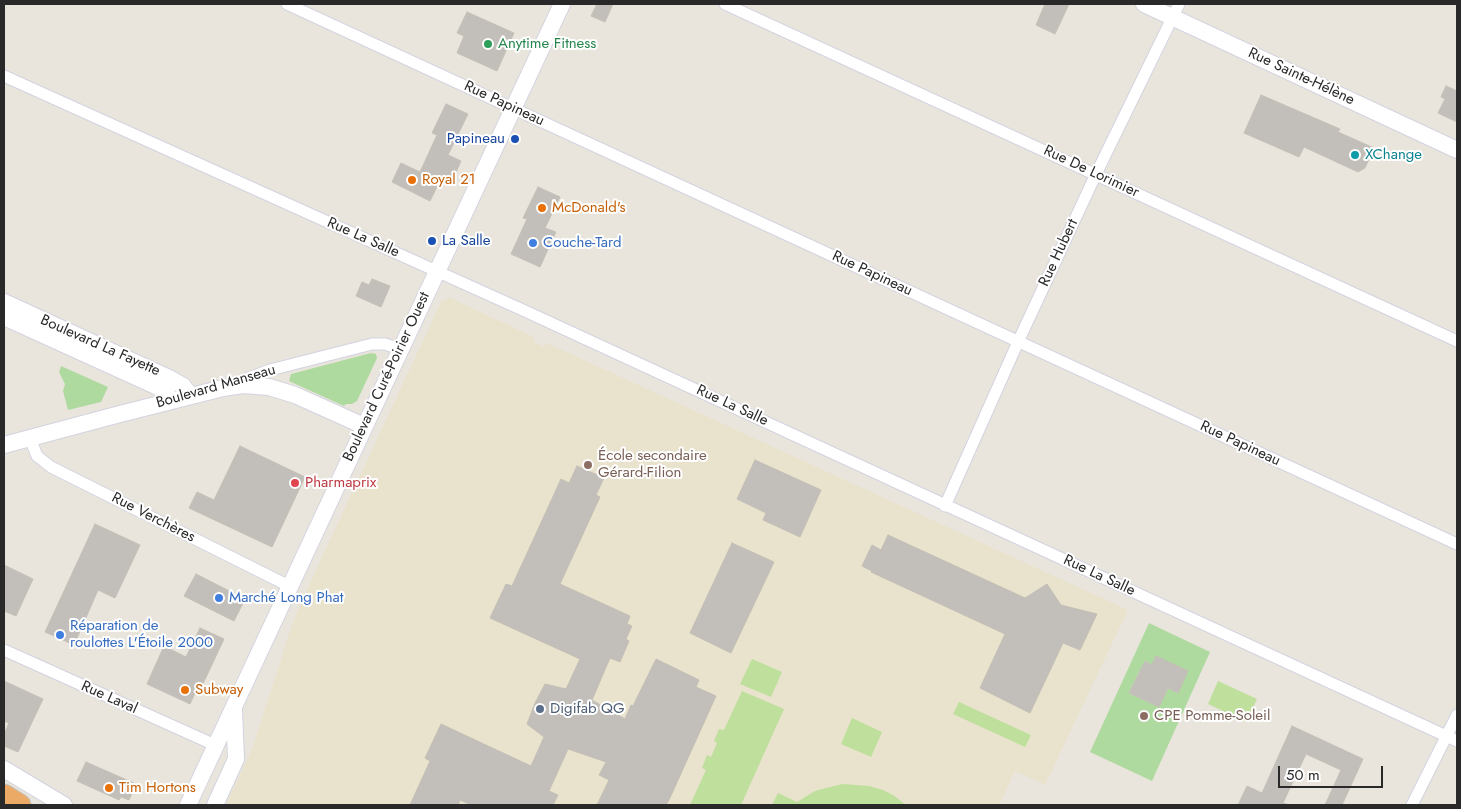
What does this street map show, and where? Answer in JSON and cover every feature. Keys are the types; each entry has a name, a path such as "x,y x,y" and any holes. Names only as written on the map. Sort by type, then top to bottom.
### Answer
{"highway":[{"path":"4,795 20,805"}],"street":[{"name":"Rue Papineau","path":"287,4 1457,544"},
{"name":"Boulevard Curé-Poirier Ouest","path":"188,805 562,4"},
{"name":"Rue De Lorimier","path":"725,4 1457,341"},
{"name":"Rue Sainte-Hélène","path":"1144,4 1176,10 1457,150"},
{"name":"Rue Hubert","path":"946,506 1018,342 1096,174 1176,10"},
{"name":"Rue La Salle","path":"4,76 437,272 1457,741"},
{"name":"Boulevard La Fayette","path":"4,302 179,383 187,389 191,396"},
{"name":"Boulevard La Fayette","path":"4,317 158,387 171,401"},
{"name":"Boulevard Manseau","path":"4,446 55,430 223,388 270,370 372,344 385,344 400,350"},
{"path":"223,388 243,385 275,388 304,398 364,426"},
{"name":"Rue Verchères","path":"30,438 37,456 51,468 289,586"},
{"name":"Rue Laval","path":"4,650 215,745"},
{"path":"215,805 236,759 234,705"},
{"path":"1412,805 1457,715"},
{"path":"4,769 64,805"}],"shaded area":[{"name":"École secondaire Gérard-Filion","path":"448,297 534,337 533,341 544,347 547,343 1128,610 1045,785 1015,771 999,805 226,805 252,749 290,631 302,600 442,300 446,301"}],"green space":[{"path":"371,353 376,354 377,358 357,401 352,404 344,406 289,381 291,374"},
{"path":"61,366 108,387 101,402 68,410 63,391 65,384 59,372"},
{"name":"CPE Pomme-Soleil","path":"1149,623 1210,652 1152,781 1090,752","holes":["1146,661 1178,693 1168,688 1159,707 1129,693 1139,672 1143,673"]},
{"path":"752,659 782,672 771,697 740,684"},
{"path":"1218,681 1257,699 1246,722 1208,704"},
{"path":"742,691 784,709 741,805 690,805 706,770 702,768 707,755 711,757 717,743 714,741 719,729 724,730"},
{"path":"959,702 1031,735 1025,747 953,714"},
{"path":"852,718 882,732 871,757 841,744"},
{"path":"842,784 869,786 883,790 906,805 772,805 778,793 797,802 815,791"}],"building":[{"path":"597,4 613,4 605,22 591,16"},
{"path":"1045,4 1069,4 1055,34 1036,25"},
{"path":"467,12 514,33 497,71 457,53 464,36 457,33"},
{"path":"1446,86 1457,91 1457,122 1438,113 1445,99 1441,97"},
{"path":"1261,95 1340,129 1338,132 1374,148 1365,168 1358,172 1304,147 1299,157 1244,133"},
{"path":"446,104 468,114 448,155 461,161 452,181 442,177 430,201 392,182 401,163 420,172 437,135 432,133"},
{"path":"538,187 560,197 545,228 556,232 540,267 511,254 527,219 523,218"},
{"path":"372,279 390,286 381,307 356,296 362,282 369,285"},
{"path":"240,446 305,477 272,547 189,508 197,492 214,500"},
{"path":"755,460 821,490 800,537 763,520 766,513 737,499"},
{"path":"577,466 604,478 596,495 600,497 560,584 630,616 627,624 632,626 626,639 629,641 620,662 610,658 592,700 625,719 656,659 699,680 696,687 716,696 669,800 666,805 597,805 609,780 599,775 606,762 568,749 549,791 558,795 553,805 471,805 460,800 458,805 410,805 430,761 425,758 441,724 531,766 544,737 527,724 535,703 545,684 566,689 580,659 490,618 506,584 512,586 561,479 569,483"},
{"path":"95,524 140,545 115,598 98,590 74,645 45,632"},
{"path":"888,535 1025,598 1047,584 1061,605 1097,614 1080,650 1063,643 1030,713 980,688 1005,634 871,572 862,566 872,545 881,550"},
{"path":"732,543 774,562 731,653 690,633"},
{"path":"4,565 33,579 16,616 4,611"},
{"path":"196,574 245,599 234,621 184,596"},
{"path":"200,628 224,639 201,688 198,687 190,704 147,684 164,646 186,657"},
{"path":"1156,656 1188,671 1178,693 1168,688 1159,707 1129,693 1145,661 1152,665"},
{"path":"4,681 43,699 18,752 4,746 4,734 9,723 4,721"},
{"path":"1292,726 1363,759 1342,805 1325,805 1341,770 1306,754 1283,803 1289,805 1238,805 1247,786 1262,793"},
{"path":"86,762 136,784 129,800 121,797 119,800 77,781"}],"place":[{"name":"Anytime Fitness","path":"488,44"},
{"name":"Papineau","path":"515,139"},
{"name":"XChange","path":"1355,155"},
{"name":"Royal 21","path":"412,180"},
{"name":"McDonald's","path":"542,208"},
{"name":"La Salle","path":"432,241"},
{"name":"Couche-Tard","path":"533,243"},
{"name":"École secondaire Gérard-Filion","path":"588,465"},
{"name":"Pharmaprix","path":"295,483"},
{"name":"Marché Long Phat","path":"219,598"},
{"name":"Réparation de roulottes L'Étoile 2000","path":"60,635"},
{"name":"Subway","path":"185,690"},
{"name":"Digifab QG","path":"540,709"},
{"name":"CPE Pomme-Soleil","path":"1144,716"},
{"name":"Tim Hortons","path":"109,788"}]}
